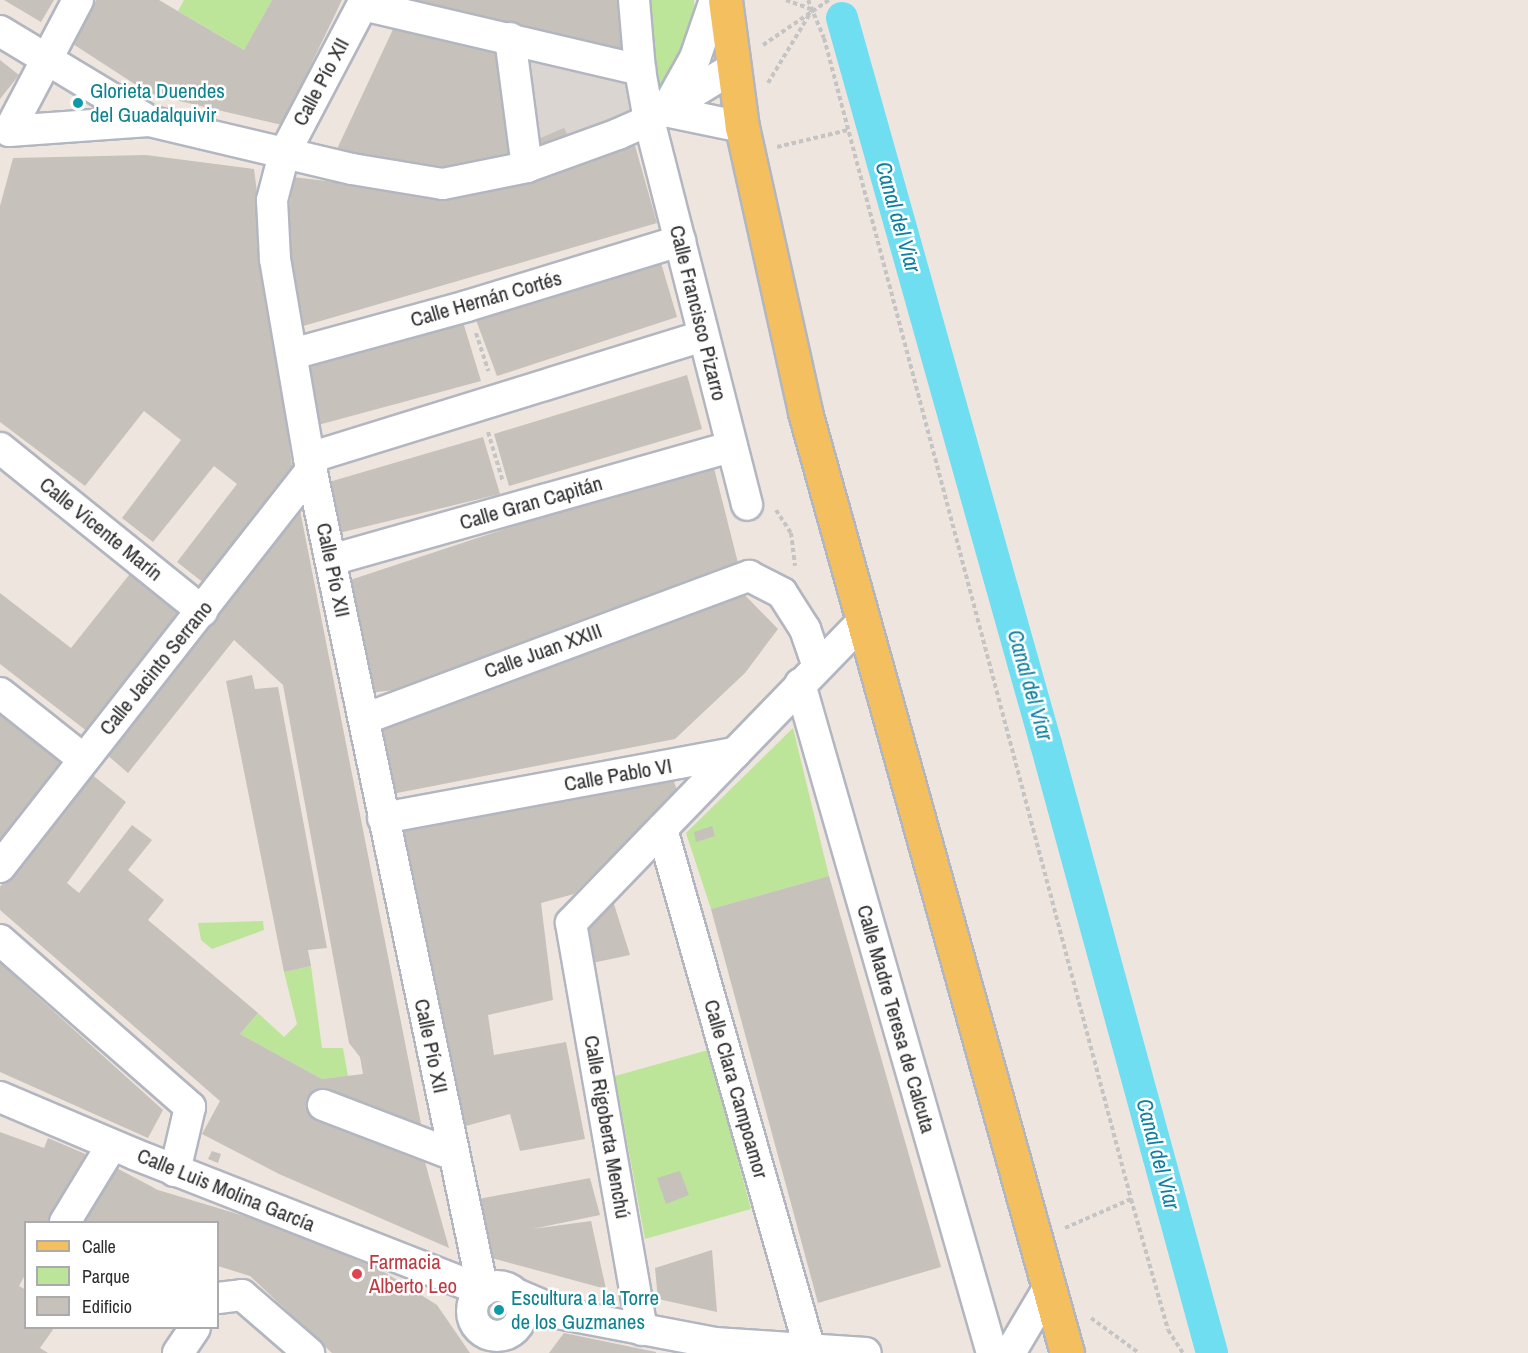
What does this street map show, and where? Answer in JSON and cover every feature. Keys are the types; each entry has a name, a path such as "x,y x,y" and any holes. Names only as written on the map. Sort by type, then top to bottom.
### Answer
{"main road":[{"path":"725,0 742,127 805,412 1068,1353"}],"street":[{"path":"4,131 78,0"},
{"name":"Calle Francisco Pizarro","path":"634,0 640,70 657,115 680,241 747,505"},
{"path":"657,115 695,58 715,0"},
{"path":"364,3 640,70"},
{"name":"Calle Pío XII","path":"364,3 284,153 272,200 275,259 311,463 454,1155 500,1324"},
{"path":"0,32 148,121"},
{"path":"510,38 527,167"},
{"path":"4,131 148,121 351,170 443,184 527,167 657,115 733,68"},
{"path":"657,115 742,127"},
{"name":"Calle Hernán Cortés","path":"292,354 467,306 680,241"},
{"path":"311,463 489,403 704,336"},
{"name":"Calle Gran Capitán","path":"331,560 731,447"},
{"name":"Calle Vicente Marín","path":"0,448 202,611"},
{"name":"Calle Jacinto Serrano","path":"0,867 82,758 202,611 311,463"},
{"name":"Calle Juan XXIII","path":"364,719 749,576 782,593"},
{"name":"Calle Madre Teresa de Calcuta","path":"782,593 805,629 809,675 992,1353"},
{"path":"662,829 809,675 864,621"},
{"path":"0,693 82,758"},
{"name":"Calle Pablo VI","path":"383,818 735,753"},
{"name":"Calle Rigoberta Menchú","path":"642,1330 571,923 662,829"},
{"name":"Calle Clara Campoamor","path":"662,829 810,1350"},
{"path":"0,940 190,1107 175,1171"},
{"name":"Calle Luis Molina García","path":"0,1097 175,1171 453,1280 500,1324 563,1314 715,1343 866,1353"},
{"path":"323,1105 454,1155"},
{"path":"66,1221 112,1145"},
{"path":"1010,1353 1049,1287"},
{"path":"219,1298 242,1295 309,1353"},
{"path":"178,1353 194,1329"}],"path":[{"path":"786,0 812,9"},
{"path":"808,0 824,38 1131,1199 1168,1330 1183,1353"},
{"path":"733,68 812,9 829,0"},
{"path":"742,127 812,9"},
{"path":"767,149 848,130"},
{"path":"467,306 512,509"},
{"path":"747,505 771,505 791,533 795,572 782,593"},
{"path":"1063,1229 1131,1199"},
{"path":"1089,1316 1138,1353"}],"green space":[{"path":"184,0 272,0 244,50 178,11"},
{"path":"647,0 694,0 696,33 673,80 651,89"},
{"path":"793,728 829,876 711,909 686,833"},
{"path":"263,921 264,930 212,949 201,940 198,923"},
{"path":"311,966 322,1048 343,1048 348,1076 322,1079 240,1034 258,1013 284,1037 297,1024 284,972"},
{"path":"708,1050 751,1209 645,1239 615,1076"}],"shaded area":[{"path":"510,38 640,70 649,120 527,167"}],"building":[{"path":"4,0 54,0 41,22"},
{"path":"96,0 159,0 244,50 272,0 342,0 282,125 150,94 73,44"},
{"path":"415,0 618,0 617,6 632,9 627,55 413,5"},
{"path":"396,23 506,49 519,156 443,171 337,149"},
{"path":"0,60 19,75 0,99"},
{"path":"564,128 570,140 539,152 536,140"},
{"path":"632,135 657,223 300,327 286,236 293,177 360,185"},
{"path":"146,155 254,169 293,473 209,587 177,562 237,484 214,466 153,542 122,518 181,440 144,411 85,486 0,422 0,206 13,158"},
{"path":"661,263 677,317 497,376 476,320"},
{"path":"463,322 481,381 318,425 303,366"},
{"path":"687,375 702,429 509,486 494,434"},
{"path":"483,437 500,494 339,533 329,482"},
{"path":"714,468 738,563 410,688 369,693 350,580 523,523"},
{"path":"298,500 424,1139 421,1148 449,1248 279,1174 202,1134 220,1101 0,910 0,887 85,769 126,802 67,883 79,893 132,825 152,840 128,870 164,900 148,920 258,1013 240,1034 322,1079 363,1074 360,1057 349,1043 283,685 234,640 128,773 98,747"},
{"path":"133,570 185,615 92,735 0,664 0,593 71,648"},
{"path":"738,588 778,629 745,673 675,739 392,794 378,724"},
{"path":"252,675 255,689 278,687 327,948 308,950 311,966 284,972 226,681"},
{"path":"0,707 69,761 0,850"},
{"path":"673,779 677,790 574,894 541,903 553,1000 488,1015 494,1055 566,1042 585,1139 520,1151 510,1114 455,1129 402,828"},
{"path":"712,826 715,836 696,842 694,832"},
{"path":"829,876 941,1267 818,1303 711,909"},
{"path":"613,901 630,955 592,963 586,926"},
{"path":"0,963 163,1110 148,1138 0,1072"},
{"path":"0,1132 44,1148 48,1138 90,1156 54,1221 24,1221 24,1277 19,1286 24,1289 24,1329 53,1329 40,1348 48,1353 0,1353"},
{"path":"212,1151 221,1154 218,1163 208,1159"},
{"path":"109,1164 158,1190 271,1224 381,1270 437,1305 470,1353 332,1353 250,1276 219,1266 219,1221 73,1221"},
{"path":"680,1171 689,1195 666,1204 657,1178"},
{"path":"590,1178 600,1215 532,1229 591,1221 606,1289 477,1254 468,1201"},
{"path":"712,1250 717,1312 658,1299 655,1268"},
{"path":"564,1333 656,1352 656,1353 549,1353"}],"waterway":[{"name":"Canal del Viar","path":"842,18 1046,744 1212,1353"}],"place":[{"name":"Glorieta Duendes del Guadalquivir","path":"78,103"},
{"name":"Farmacia Alberto Leo","path":"357,1274"},
{"name":"Escultura a la Torre de los Guzmanes","path":"499,1310"}]}
